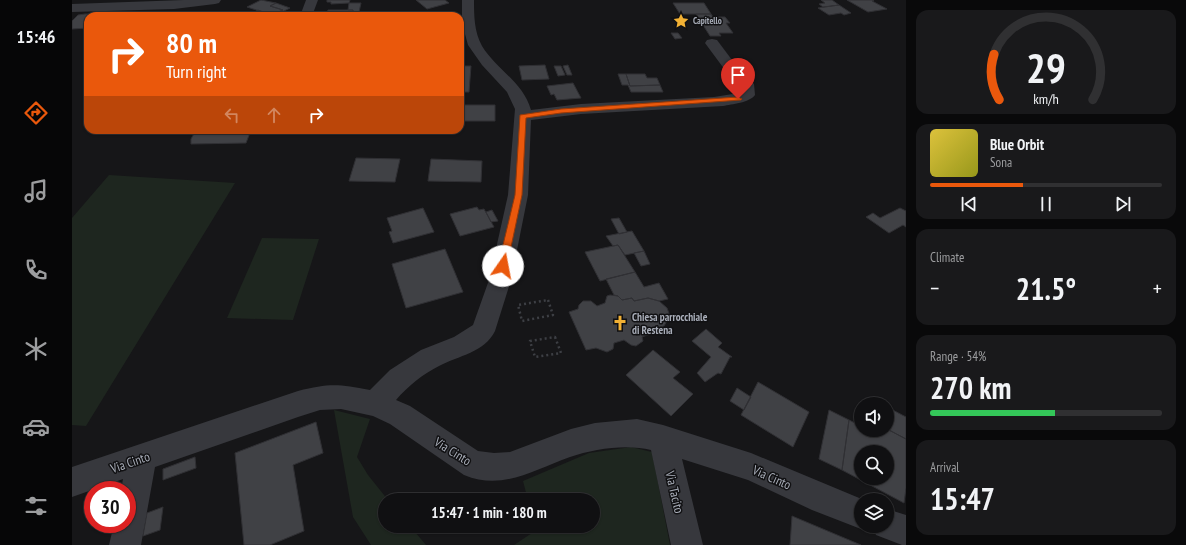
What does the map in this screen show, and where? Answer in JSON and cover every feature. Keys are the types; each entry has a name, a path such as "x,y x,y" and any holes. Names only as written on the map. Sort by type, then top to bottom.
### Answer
{"street":[{"path":"72,8 174,5 215,0"},
{"path":"308,12 312,0"},
{"path":"375,404 398,378 430,358 463,345 483,331 500,280 518,195 523,116 520,98 476,46 470,32 468,0"},
{"path":"125,12 131,6"},
{"path":"523,116 561,111 710,102 738,99 747,95 746,84 727,63 712,43"},
{"name":"Via Cinto","path":"72,482 298,404 320,398 341,397 375,404 400,415 474,465 510,466 571,443 595,436 637,433 663,439 751,467 854,511"},
{"name":"Via Tacito","path":"663,439 687,545"},
{"path":"125,545 142,458"},
{"path":"894,527 906,531"}],"path":[{"path":"548,300 553,315 522,321 518,305 548,300"},
{"path":"555,337 561,353 535,357 530,341 555,337"}],"shaded area":[{"path":"109,175 235,183 86,426 72,425 72,218"},
{"path":"262,238 319,239 293,320 227,318"},
{"path":"334,410 370,419 357,457 368,475 382,493 378,493 378,533 416,533 426,545 371,545 353,517"},
{"path":"631,447 652,452 670,545 514,545 532,533 600,533 600,493 526,493 523,481 589,453"}],"building":[{"path":"261,0 276,3 270,6 283,10 279,12 263,12 247,7"},
{"path":"327,0 350,0 349,3 331,4 331,2 327,2"},
{"path":"416,0 445,0 449,3 427,9"},
{"path":"821,0 832,0 839,5 823,7 819,4 825,3"},
{"path":"847,0 874,0 872,1 887,9 868,12"},
{"path":"276,3 290,8 282,12 278,12 283,10 270,6"},
{"path":"349,3 361,3 359,12 348,10"},
{"path":"673,3 704,3 711,14 680,14"},
{"path":"839,5 851,13 844,15 841,13 829,15 818,8"},
{"path":"328,10 353,10 353,12 327,12"},
{"path":"84,14 84,28 72,29 72,21 78,15"},
{"path":"696,14 711,14 713,17 725,17 730,23 726,23 733,33 719,33 721,36 710,36"},
{"path":"671,33 678,33 682,38 675,39"},
{"path":"545,65 549,79 522,80 519,66"},
{"path":"568,65 572,75 567,75 563,66"},
{"path":"464,66 471,66 469,92 464,92"},
{"path":"554,66 561,66 565,75 558,76"},
{"path":"618,74 626,74 630,86 660,85 663,92 631,92 628,85 622,85"},
{"path":"626,74 645,74 647,78 657,78 660,85 630,86"},
{"path":"573,83 581,98 557,100 554,94 551,95 547,86"},
{"path":"464,105 495,105 495,121 464,121"},
{"path":"194,134 249,134 246,143 191,144 191,139"},
{"path":"356,158 400,159 395,182 349,181"},
{"path":"431,159 482,161 481,182 428,181"},
{"path":"477,207 479,210 484,209 494,227 460,236 450,214"},
{"path":"423,208 434,232 393,243 389,232 392,231 387,218"},
{"path":"900,208 906,211 906,227 903,225 889,233 866,217 873,213 880,218"},
{"path":"492,210 498,221 491,222 486,212"},
{"path":"619,218 627,232 619,234 611,219"},
{"path":"632,231 644,251 625,255 618,245 613,246 606,236"},
{"path":"618,245 635,272 600,281 585,252"},
{"path":"445,249 463,292 406,308 392,264"},
{"path":"644,251 650,264 641,266 634,253"},
{"path":"635,272 644,287 659,283 668,299 659,301 648,298 634,301 632,298 622,300 618,296 614,295 606,279"},
{"name":"Chiesa parrocchiale di Restena","path":"607,296 618,296 622,300 632,298 634,301 648,298 659,301 667,308 670,316 664,326 651,330 653,333 642,337 643,341 636,346 631,345 624,340 614,343 613,349 607,352 596,348 586,350 569,312 578,309 579,305 583,301 591,301 597,306 605,303"},
{"path":"706,329 722,343 718,347 732,357 730,357 721,374 718,373 705,382 697,373 711,357 692,341"},
{"path":"653,350 680,372 673,378 693,394 671,416 626,375"},
{"path":"758,382 809,412 793,447 741,415"},
{"path":"737,388 751,397 744,410 730,401"},
{"path":"829,410 849,420 842,470 819,459"},
{"path":"894,411 906,417 906,439 894,433"},
{"path":"849,420 854,422 854,437 894,437 894,433 906,439 906,488 904,503 894,498 894,493 885,493 870,485 894,485 894,445 854,445 854,476 842,470"},
{"path":"316,422 323,453 293,465 304,531 270,545 244,545 235,453"},
{"path":"195,457 196,468 163,480 163,469"},
{"path":"163,507 160,530 143,536 147,513"},
{"path":"792,516 861,545 790,545"}],"place":[{"name":"Capitello","path":"681,21"},
{"name":"Chiesa parrocchiale di Restena","path":"620,323"}],"route":[{"path":"503,266 518,195 523,116 561,111 738,99"}]}
